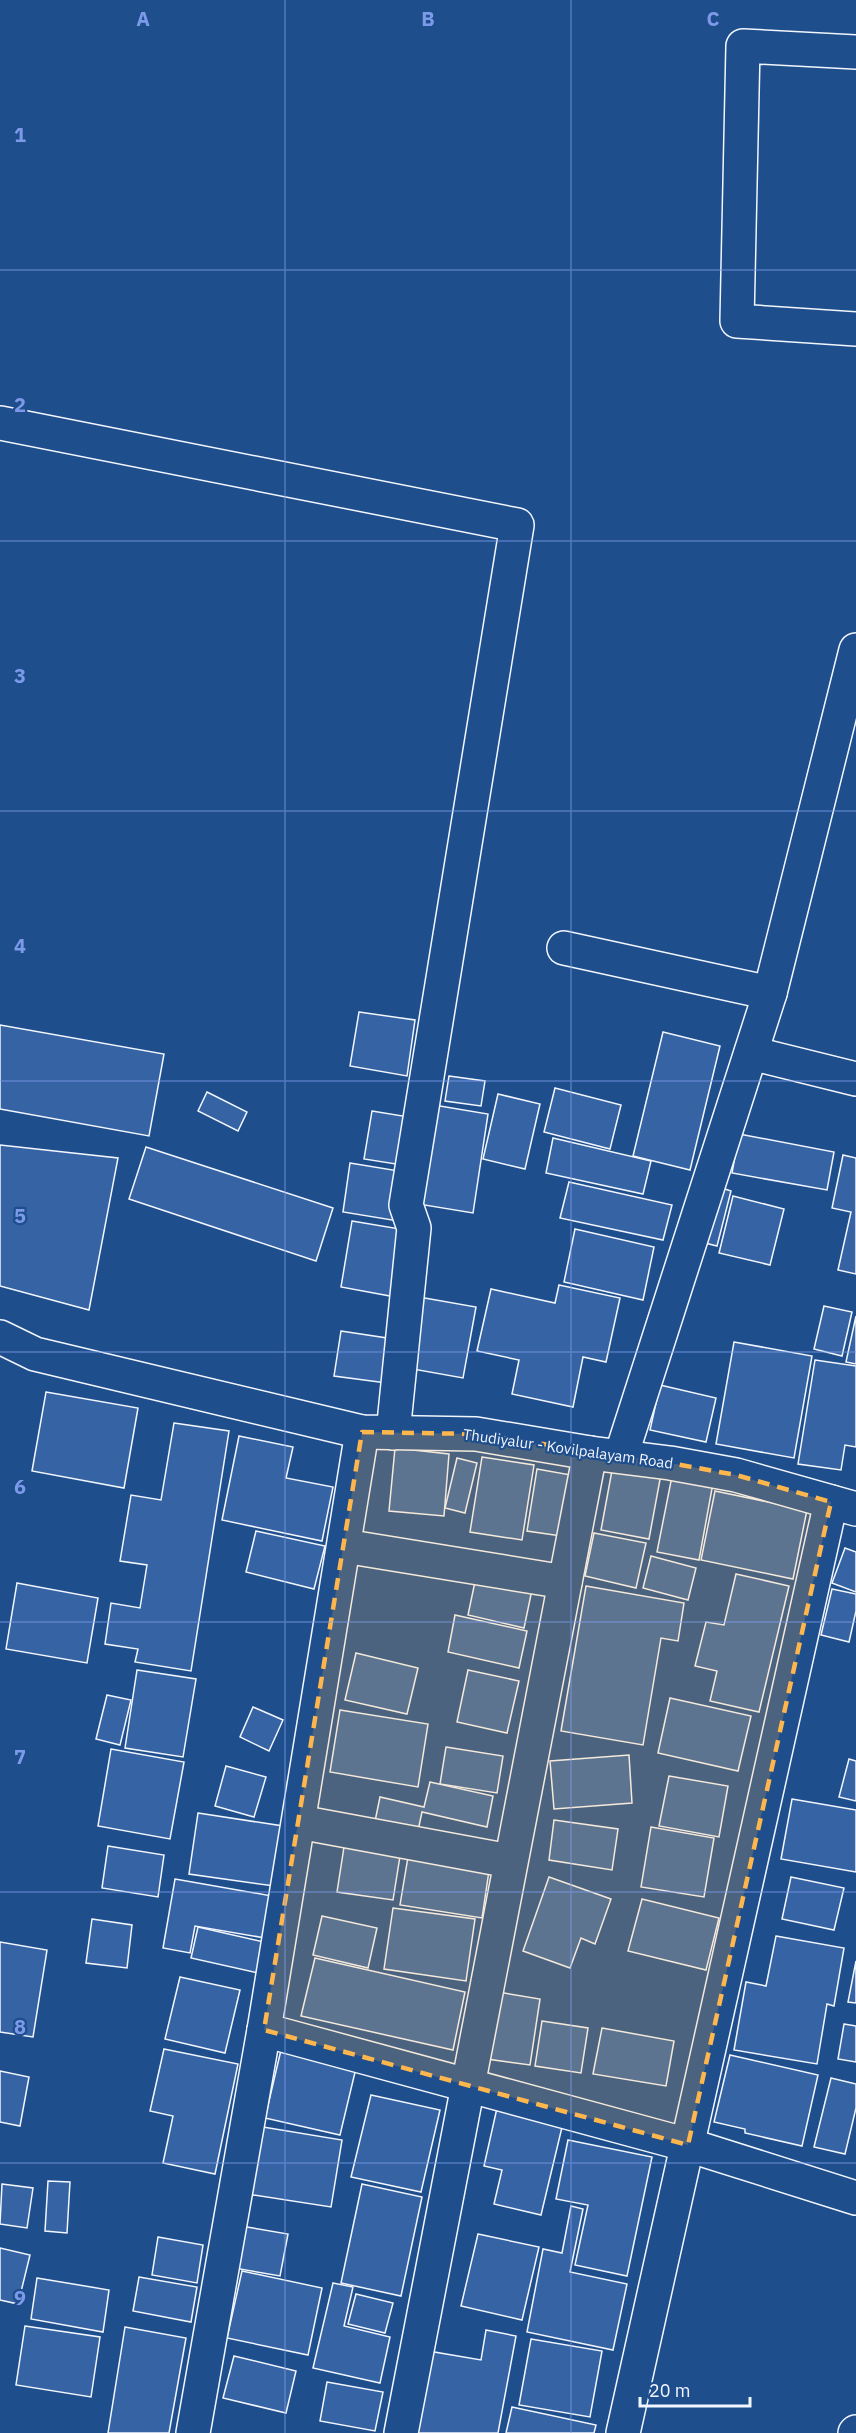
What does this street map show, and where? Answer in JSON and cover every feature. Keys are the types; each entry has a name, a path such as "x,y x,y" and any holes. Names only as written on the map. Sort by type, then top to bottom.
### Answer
{"street":[{"path":"856,52 743,46 737,321 856,329"},
{"path":"0,423 517,525 406,1205 414,1228 377,1433 344,1546 264,2030 193,2433"},
{"path":"401,2433 565,1582 606,1455 751,1053 770,993 856,650"},
{"path":"564,948 770,993"},
{"path":"751,1053 856,1079"},
{"name":"Thudiyalur - Kovilpalayam Road","path":"0,1337 35,1354 377,1433 476,1434 736,1475 844,1506"},
{"path":"623,2433 688,2145 844,1506"},
{"path":"344,1546 565,1582"},
{"path":"298,1822 510,1862"},
{"path":"264,2030 467,2083 688,2145 856,2198"}],"highlighted area":[{"path":"362,1432 476,1434 736,1475 831,1502 688,2145 264,2030"}],"building":[{"path":"359,1012 415,1020 407,1076 350,1066"},
{"path":"0,1025 164,1054 149,1136 0,1109"},
{"path":"663,1032 720,1046 690,1170 633,1156"},
{"path":"449,1076 485,1081 481,1106 445,1101"},
{"path":"555,1088 621,1105 610,1149 544,1132"},
{"path":"207,1092 247,1112 238,1131 198,1111"},
{"path":"498,1094 540,1104 525,1169 483,1159"},
{"path":"428,1104 488,1114 473,1213 412,1203"},
{"path":"372,1111 409,1117 402,1165 364,1159"},
{"path":"739,1134 834,1152 827,1190 732,1173"},
{"path":"553,1138 651,1161 643,1194 546,1173"},
{"path":"0,1145 118,1158 89,1310 0,1286"},
{"path":"146,1147 333,1208 316,1261 129,1199"},
{"path":"843,1155 856,1158 856,1274 838,1270 851,1212 832,1208"},
{"path":"350,1163 405,1172 398,1221 343,1212"},
{"path":"569,1182 672,1205 663,1240 560,1218"},
{"path":"716,1186 731,1191 717,1246 701,1242"},
{"path":"733,1196 784,1209 770,1265 719,1253"},
{"path":"352,1221 412,1231 401,1298 341,1287"},
{"path":"575,1229 654,1247 643,1300 564,1282"},
{"path":"559,1285 620,1298 606,1362 583,1357 573,1407 512,1394 519,1360 477,1351 491,1289 555,1303"},
{"path":"419,1297 476,1307 463,1378 407,1368"},
{"path":"824,1306 852,1312 842,1356 814,1349"},
{"path":"856,1316 856,1364 846,1362"},
{"path":"341,1331 400,1340 394,1384 334,1376"},
{"path":"734,1342 812,1356 794,1458 716,1444"},
{"path":"815,1360 856,1366 856,1447 845,1445 841,1470 798,1464"},
{"path":"660,1385 716,1398 706,1442 650,1430"},
{"path":"46,1392 138,1408 124,1488 32,1471"},
{"path":"174,1423 229,1431 191,1671 135,1662 138,1649 105,1644 111,1603 140,1608 147,1565 120,1561 131,1495 161,1500"},
{"path":"239,1436 293,1447 286,1478 333,1487 322,1541 222,1520"},
{"path":"395,1448 449,1454 444,1516 389,1511"},
{"path":"482,1457 534,1465 522,1540 470,1532"},
{"path":"457,1458 477,1463 465,1513 445,1508"},
{"path":"613,1465 661,1474 649,1539 601,1530"},
{"path":"537,1469 571,1475 561,1536 527,1531"},
{"path":"672,1476 713,1483 699,1560 657,1552"},
{"path":"715,1491 807,1510 793,1579 701,1560"},
{"path":"256,1531 325,1546 314,1589 246,1572"},
{"path":"594,1533 646,1543 636,1588 585,1576"},
{"path":"845,1548 856,1552 856,1592 832,1583"},
{"path":"651,1556 696,1568 688,1600 643,1588"},
{"path":"477,1572 533,1585 524,1628 468,1615"},
{"path":"736,1574 789,1586 759,1712 710,1701 717,1671 695,1666 706,1622 724,1625"},
{"path":"17,1583 98,1598 87,1663 6,1649"},
{"path":"586,1586 684,1603 678,1641 661,1638 643,1745 561,1731"},
{"path":"832,1589 856,1594 856,1611 849,1642 821,1635"},
{"path":"455,1615 527,1631 519,1668 448,1652"},
{"path":"356,1653 418,1668 407,1714 345,1700"},
{"path":"137,1670 196,1679 183,1757 125,1748"},
{"path":"468,1670 519,1681 507,1733 457,1722"},
{"path":"107,1695 131,1700 120,1745 96,1739"},
{"path":"670,1698 751,1716 738,1771 658,1753"},
{"path":"253,1707 283,1720 269,1751 240,1737"},
{"path":"340,1710 428,1724 418,1787 330,1772"},
{"path":"446,1747 503,1756 497,1793 440,1784"},
{"path":"111,1749 184,1762 170,1839 98,1826"},
{"path":"629,1755 632,1803 554,1809 550,1761"},
{"path":"849,1759 856,1761 856,1801 839,1797"},
{"path":"226,1766 266,1777 254,1817 215,1806"},
{"path":"669,1776 728,1786 719,1837 659,1826"},
{"path":"430,1782 493,1796 487,1827 422,1812 416,1840 373,1831 380,1797 424,1807"},
{"path":"792,1799 856,1810 856,1872 781,1859"},
{"path":"198,1813 283,1826 274,1886 189,1874"},
{"path":"554,1820 618,1829 612,1870 549,1860"},
{"path":"651,1827 714,1838 704,1897 641,1887"},
{"path":"108,1846 164,1855 158,1897 102,1888"},
{"path":"344,1847 400,1856 393,1900 337,1892"},
{"path":"409,1851 490,1864 482,1918 400,1905"},
{"path":"549,1877 611,1899 595,1944 581,1938 570,1968 523,1951"},
{"path":"791,1877 844,1888 834,1930 782,1919"},
{"path":"175,1879 272,1896 265,1938 195,1926 190,1953 163,1948"},
{"path":"642,1899 719,1918 706,1970 628,1951"},
{"path":"393,1908 475,1919 466,1981 384,1969"},
{"path":"322,1916 377,1928 368,1968 313,1955"},
{"path":"92,1919 132,1925 127,1968 86,1963"},
{"path":"198,1927 264,1942 258,1973 191,1958"},
{"path":"776,1936 844,1948 834,2006 827,2004 817,2064 734,2050 746,1982 766,1986"},
{"path":"0,1942 47,1950 33,2037 0,2032"},
{"path":"315,1958 465,1992 453,2050 301,2016"},
{"path":"856,1961 856,2003 848,2002"},
{"path":"180,1977 240,1990 225,2053 165,2039"},
{"path":"498,1992 540,1999 530,2065 487,2059"},
{"path":"542,2021 588,2028 581,2073 535,2066"},
{"path":"844,2024 856,2026 856,2062 838,2059"},
{"path":"602,2028 674,2041 666,2086 593,2074"},
{"path":"164,2049 238,2064 215,2174 163,2163 173,2116 150,2111"},
{"path":"281,2050 356,2068 340,2135 265,2118"},
{"path":"730,2055 818,2075 802,2146 745,2133 745,2129 714,2122"},
{"path":"0,2071 29,2077 20,2126 0,2122"},
{"path":"831,2078 856,2084 856,2108 845,2154 814,2147"},
{"path":"371,2095 440,2110 421,2192 351,2177"},
{"path":"497,2108 563,2123 541,2215 494,2204 502,2170 484,2166"},
{"path":"257,2126 342,2140 331,2207 247,2194"},
{"path":"568,2140 652,2157 627,2276 575,2265 588,2205 556,2199"},
{"path":"48,2181 70,2182 67,2233 45,2231"},
{"path":"2,2184 33,2188 27,2228 0,2224"},
{"path":"362,2184 422,2197 401,2296 341,2283"},
{"path":"571,2206 583,2209 570,2272 627,2284 613,2350 527,2332 543,2249 562,2253"},
{"path":"241,2226 288,2234 280,2276 234,2268"},
{"path":"478,2234 539,2247 522,2320 461,2306"},
{"path":"158,2237 203,2245 197,2283 152,2275"},
{"path":"0,2248 30,2255 18,2304 0,2300"},
{"path":"242,2271 322,2288 308,2355 227,2338"},
{"path":"139,2277 197,2287 191,2322 133,2311"},
{"path":"37,2278 109,2290 103,2332 31,2319"},
{"path":"333,2283 353,2287 344,2326 390,2337 380,2383 313,2368"},
{"path":"356,2294 393,2303 385,2333 348,2324"},
{"path":"25,2326 100,2337 91,2397 16,2385"},
{"path":"125,2327 186,2338 169,2433 108,2433"},
{"path":"486,2330 516,2336 498,2433 418,2433 427,2381 428,2351 481,2360"},
{"path":"531,2339 602,2351 590,2417 519,2405"},
{"path":"234,2356 296,2371 286,2413 223,2398"},
{"path":"327,2382 383,2392 375,2431 320,2421"},
{"path":"512,2407 596,2425 594,2433 506,2433"}]}
